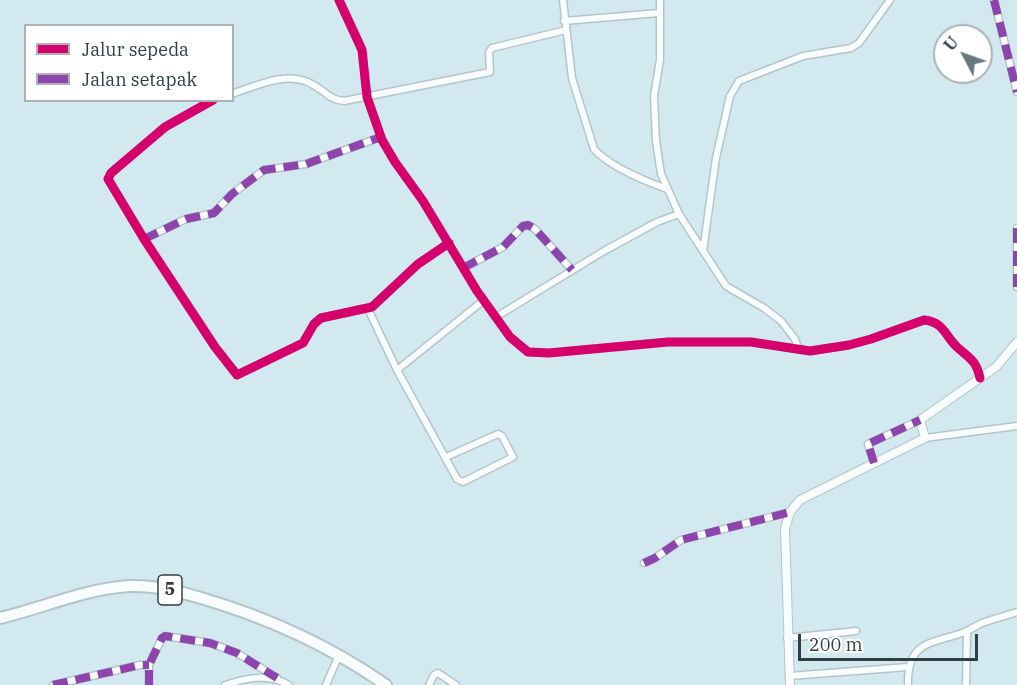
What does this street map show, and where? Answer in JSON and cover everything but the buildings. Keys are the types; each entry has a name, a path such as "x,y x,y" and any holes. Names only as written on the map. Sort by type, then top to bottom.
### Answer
{"highway":[{"name":"5","path":"0,618 92,591 128,586 150,586 185,593 232,607 338,654 388,685"}],"street":[{"path":"339,0 362,50 367,97 381,137 484,300 514,342 523,349 531,352 591,351 680,342 751,342 810,351 872,339 921,320 931,321 943,328 956,346 972,358 980,378"},
{"path":"562,0 572,78 594,149 625,170 668,189"},
{"path":"660,0 660,60 654,96 655,124 660,165 668,189 679,214 726,286 764,308 781,321 795,339 799,350"},
{"path":"703,252 718,149 730,96 739,81 803,56 851,48 859,43 890,0"},
{"path":"994,0 1017,92"},
{"path":"564,21 659,13"},
{"path":"234,93 267,82 296,79 316,86 335,100 367,97 488,73 491,68 489,52 492,48 566,30"},
{"path":"209,102 165,127 109,176 110,183 144,239 215,347 237,375 303,343 314,324 321,318 368,309 418,264 449,243"},
{"path":"144,239 186,219 214,213 231,194 264,170 306,164 381,137"},
{"path":"496,317 572,270 657,222 679,214"},
{"path":"463,268 503,247 523,226 528,225 535,228 572,270"},
{"path":"1017,228 1017,287"},
{"path":"397,370 484,300"},
{"path":"368,309 397,370 457,479 462,482 513,457 502,436 498,434 446,457"},
{"path":"874,463 867,444 920,420 1000,363 1017,342"},
{"path":"920,420 925,438"},
{"path":"790,685 785,529 790,512 800,500 925,438 1017,426"},
{"path":"644,563 681,540 790,512"},
{"path":"908,685 908,667 928,642 967,631 1017,612"},
{"path":"788,638 856,631"},
{"path":"966,685 967,631"},
{"path":"149,685 149,665 160,640 165,636 210,643 228,649 255,662 289,685"},
{"path":"326,685 338,654"},
{"path":"52,685 140,665 149,665"},
{"path":"789,676 908,667"},
{"path":"429,685 438,673 456,685"},
{"path":"225,685 252,678 277,678"}],"marked path":[{"path":"994,0 1017,92"},
{"path":"144,239 186,219 214,213 232,194 264,170 306,164 381,137"},
{"path":"463,268 503,247 523,226 528,225 535,229 572,270"},
{"path":"1017,228 1017,287"},
{"path":"874,463 868,444 920,420"},
{"path":"644,563 681,540 790,512"},
{"path":"149,685 149,665 165,636 210,643 237,653 277,678"},
{"path":"53,685 140,665 149,665"}],"cycle path":[{"path":"339,0 362,50 367,97 382,140 423,201 477,291 510,337 528,352 549,353 668,342 751,342 810,351 849,345 924,320 931,321 940,327 969,357 980,378"},
{"path":"209,102 165,127 111,173 108,179 144,239 215,347 237,375 303,343 314,324 321,318 372,307 418,264 449,243"}]}
